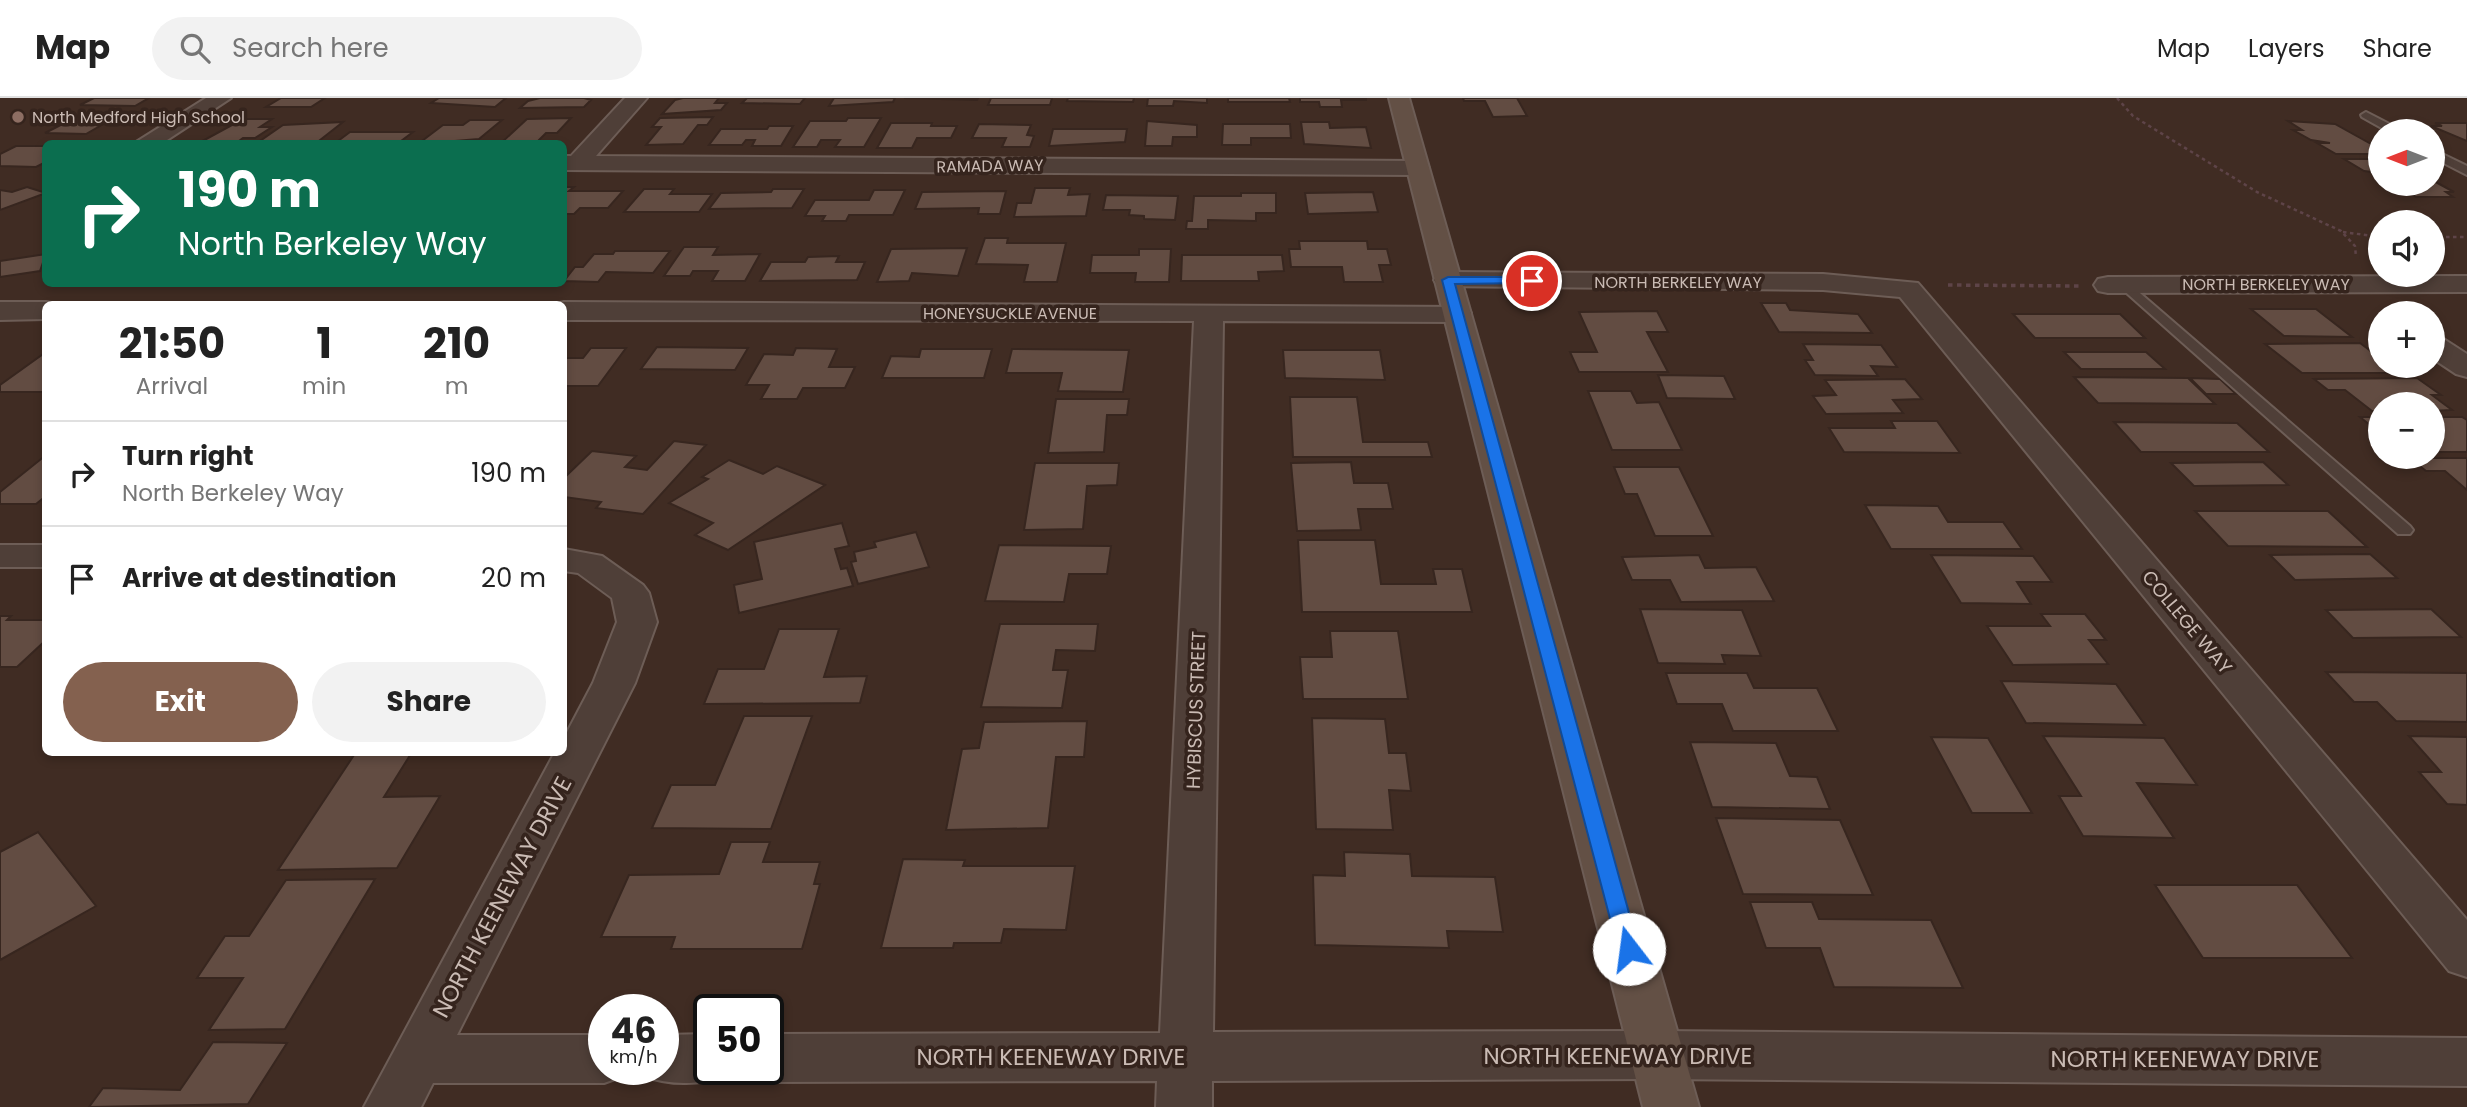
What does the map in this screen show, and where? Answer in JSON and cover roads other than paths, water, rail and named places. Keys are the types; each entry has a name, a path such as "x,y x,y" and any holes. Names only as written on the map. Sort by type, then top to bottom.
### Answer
{"main road":[{"path":"1399,98 1671,1107"}],"street":[{"path":"151,140 220,98"},
{"path":"570,163 637,98"},
{"name":"RAMADA WAY","path":"570,163 1417,168"},
{"path":"2313,260 2372,301"},
{"name":"NORTH BERKELEY WAY","path":"1452,297 1823,282 1908,289"},
{"name":"NORTH BERKELEY WAY","path":"2117,285 2467,284"},
{"name":"COLLEGE WAY","path":"1908,289 2467,956"},
{"name":"HONEYSUCKLE AVENUE","path":"567,311 1209,313 1452,297"},
{"path":"0,311 42,310"},
{"name":"HYBISCUS STREET","path":"1184,1082 1209,313"},
{"path":"2445,353 2467,369"},
{"path":"0,556 42,556"},
{"name":"NORTH KEENEWAY DRIVE","path":"393,1107 614,683 637,622 630,593 589,564 567,561"},
{"name":"NORTH KEENEWAY DRIVE","path":"784,1059 1184,1082 1657,1055 2467,1062"},
{"path":"417,1059 588,1059"}],"lane":[{"path":"2366,116 2372,119"},
{"path":"2445,159 2467,171"},
{"path":"2117,285 2404,530"}],"place":[{"name":"North Medford High School","path":"18,117"}]}
